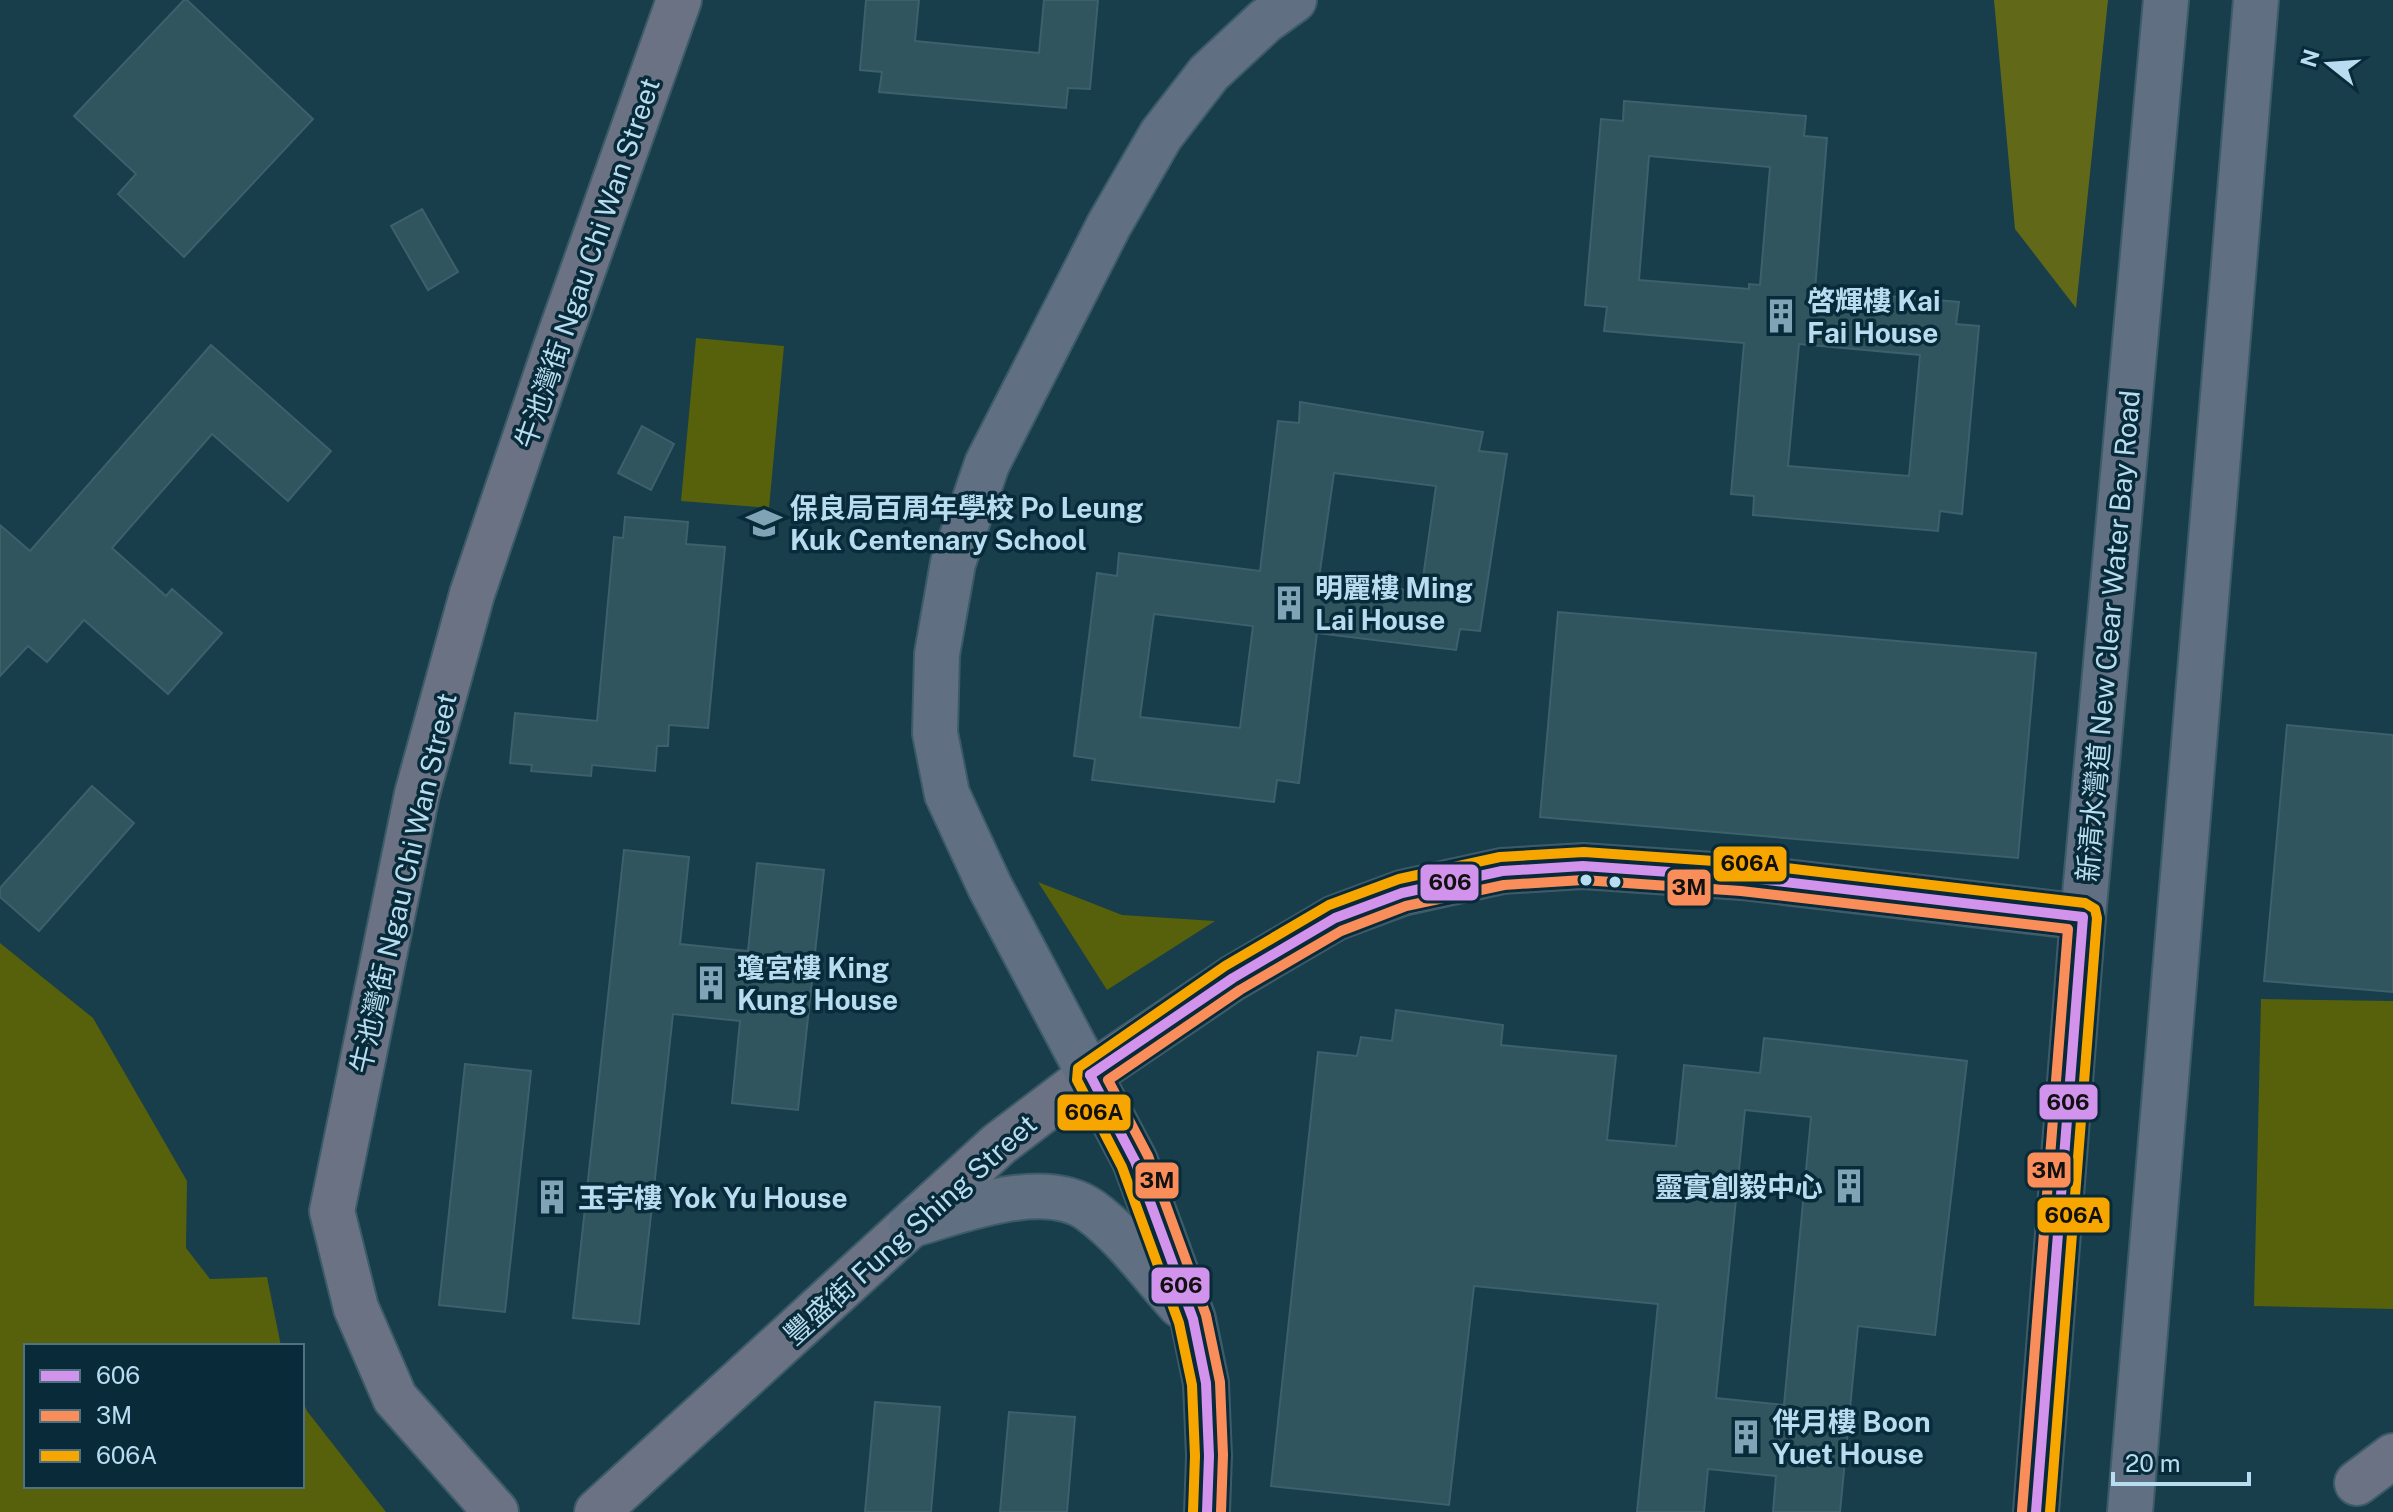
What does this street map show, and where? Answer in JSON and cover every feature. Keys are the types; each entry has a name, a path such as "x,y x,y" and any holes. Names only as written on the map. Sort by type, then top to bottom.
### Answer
{"main road":[{"path":"1207,1512 1209,1456 1206,1383 1193,1319 1135,1161 990,887 947,794 935,733 937,654 953,563 987,464 1109,225 1161,135 1209,73 1265,21 1294,0"},
{"name":"新清水灣道 New Clear Water Bay Road","path":"2036,1512 2083,917 2166,0"},
{"path":"2130,1512 2256,0"},
{"path":"911,1225 999,1200 1034,1196 1058,1199 1088,1209 1110,1228 1193,1319"}],"street":[{"name":"牛池灣街 Ngau Chi Wan Street","path":"496,1512 395,1398 356,1308 332,1211 417,794 472,594 679,0"},
{"name":"豐盛街 Fung Shing Street","path":"597,1512 999,1144 1090,1075 1233,978 1335,918 1402,893 1502,871 1583,866 1742,877 2083,917"},
{"path":"2357,1483 2393,1456"}],"green space":[{"path":"1994,0 2108,0 2076,308 2015,229"},
{"path":"696,338 784,346 769,508 681,501"},
{"path":"1038,882 1122,915 1215,921 1107,990"},
{"path":"0,943 93,1018 187,1181 186,1248 210,1279 267,1277 281,1344 24,1344 24,1488 304,1488 304,1404 386,1512 0,1512"},
{"path":"2261,999 2393,1001 2393,1309 2254,1306"}],"building":[{"path":"184,0 313,119 184,257 118,194 136,174 74,116"},
{"path":"866,0 919,0 915,41 1039,53 1044,0 1098,0 1090,89 1068,88 1066,108 879,92 882,72 860,70"},
{"name":"啓輝樓 Kai Fai House","path":"1624,101 1806,116 1804,136 1827,138 1815,290 1959,302 1956,324 1979,326 1962,514 1940,511 1938,531 1753,515 1754,496 1731,494 1744,343 1604,331 1607,307 1585,305 1601,119 1623,121","holes":["1649,156 1770,167 1760,285 1749,284 1749,289 1639,280","1799,344 1920,355 1909,476 1788,466"]},
{"path":"422,209 458,272 428,290 391,226"},
{"path":"211,345 331,451 288,501 212,434 112,548 166,596 172,589 222,633 168,694 84,620 47,662 28,646 0,676 0,525 30,551"},
{"name":"明麗樓 Ming Lai House","path":"1300,402 1483,432 1479,451 1507,454 1480,631 1460,629 1456,650 1317,633 1299,783 1277,780 1274,802 1092,780 1095,759 1074,756 1097,573 1117,576 1119,553 1260,571 1278,421 1299,423","holes":["1334,473 1436,486 1421,592 1319,578","1154,614 1253,626 1240,728 1140,717"]},
{"path":"642,426 674,444 651,490 618,473"},
{"path":"625,517 688,522 686,544 725,547 708,728 669,725 668,746 657,746 655,771 592,765 591,776 531,771 532,765 510,763 515,713 597,721 614,537 623,538"},
{"path":"1558,612 2036,653 2018,858 1540,817"},
{"path":"2287,725 2393,735 2393,992 2264,981"},
{"path":"92,786 134,823 39,931 0,897 0,888"},
{"name":"瓊宮樓 King Kung House","path":"624,850 689,857 680,944 748,951 757,863 824,870 798,1110 732,1103 740,1021 673,1014 639,1324 573,1318"},
{"path":"1396,1010 1503,1025 1501,1045 1616,1056 1607,1140 1676,1146 1684,1065 1760,1073 1764,1038 1967,1061 1935,1335 1858,1326 1840,1512 1773,1512 1776,1476 1708,1469 1704,1512 1637,1512 1658,1304 1474,1286 1449,1505 1271,1486 1318,1052 1357,1056 1361,1037 1392,1041","holes":["1745,1110 1811,1117 1784,1405 1716,1398"]},
{"path":"465,1064 531,1071 505,1312 439,1305"},
{"path":"875,1402 940,1407 931,1512 865,1512"},
{"path":"1009,1412 1075,1417 1067,1512 1000,1512"}],"transit line":[{"name":"606A","path":"1193,1512 1195,1456 1192,1385 1179,1323 1122,1167 1077,1080 1078,1068 1225,966 1329,905 1399,879 1500,857 1584,852 1743,863 2085,903 2095,909 2097,918 2050,1512"},
{"name":"606","path":"1090,1075 1233,978 1335,918 1402,893 1502,871 1583,866 1742,877 2083,917 2036,1512"},
{"name":"3M","path":"1221,1512 1223,1455 1220,1382 1206,1315 1148,1156 1108,1080 1240,990 1341,931 1406,906 1504,885 1583,880 1741,891 2068,929 2022,1511"},
{"name":"606","path":"1090,1075 1135,1161 1193,1319 1206,1383 1209,1456 1207,1512"}],"place":[{"name":"啓輝樓 Kai Fai House","path":"1781,316"},
{"name":"保良局百周年學校 Po Leung Kuk Centenary School","path":"764,523"},
{"name":"明麗樓 Ming Lai House","path":"1289,603"},
{"name":"瓊宮樓 King Kung House","path":"711,983"},
{"name":"靈實創毅中心","path":"1849,1186"},
{"name":"玉宇樓 Yok Yu House","path":"552,1197"},
{"name":"伴月樓 Boon Yuet House","path":"1746,1437"}]}
